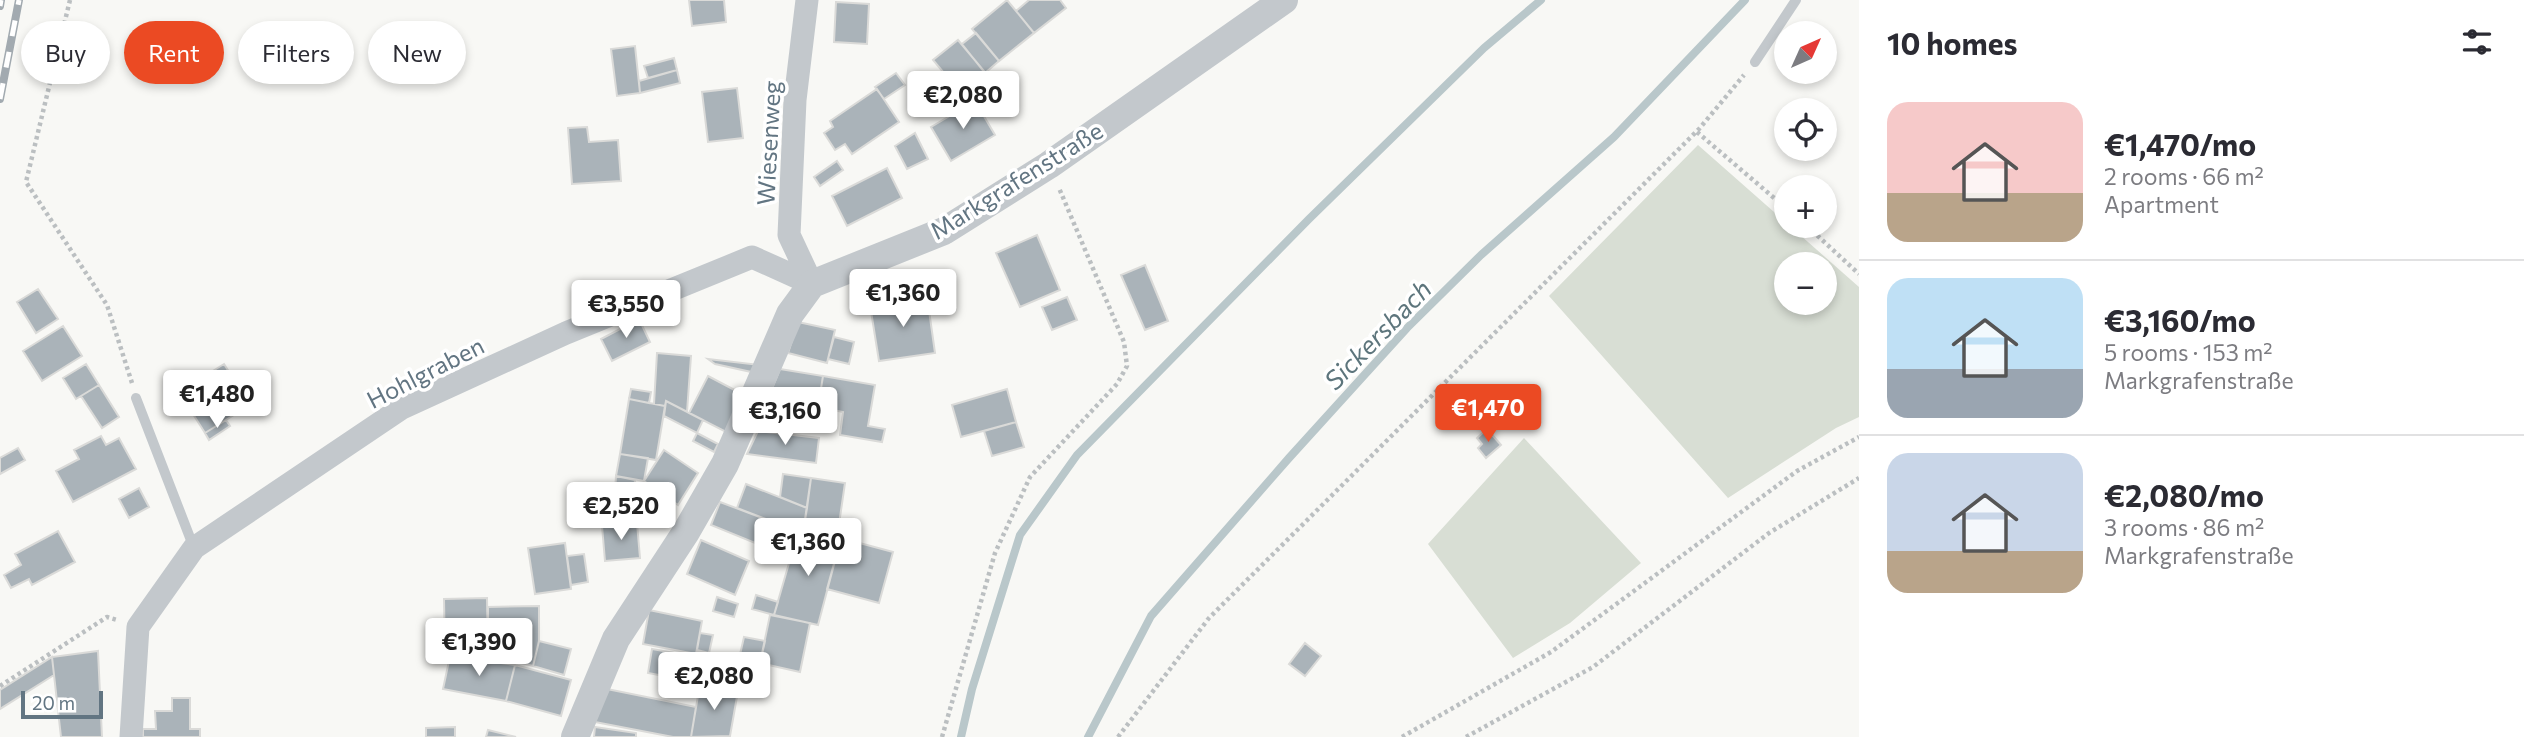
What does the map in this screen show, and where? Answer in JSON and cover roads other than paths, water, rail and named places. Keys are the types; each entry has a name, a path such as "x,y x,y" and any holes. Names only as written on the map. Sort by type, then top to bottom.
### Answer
{"street":[{"name":"Wiesenweg","path":"807,0 795,100 789,235 812,284"},
{"name":"Markgrafenstraße","path":"812,284 944,230 1049,165 1284,0"},
{"name":"Hohlgraben","path":"131,737 138,626 194,548 402,408 566,333 752,257 812,284"},
{"path":"575,737 616,639 686,532 725,464 790,314 812,284"}],"lane":[{"path":"1755,62 1796,0"},
{"path":"136,398 194,548"}],"waterway":[{"path":"961,737 972,689 1020,535 1077,455 1309,219 1484,48 1541,0"},
{"name":"Sickersbach","path":"1088,737 1151,616 1289,458 1407,328 1481,255 1614,137 1745,0"}],"railway":[{"path":"0,6 1,0"},
{"path":"0,99 19,0"}]}
